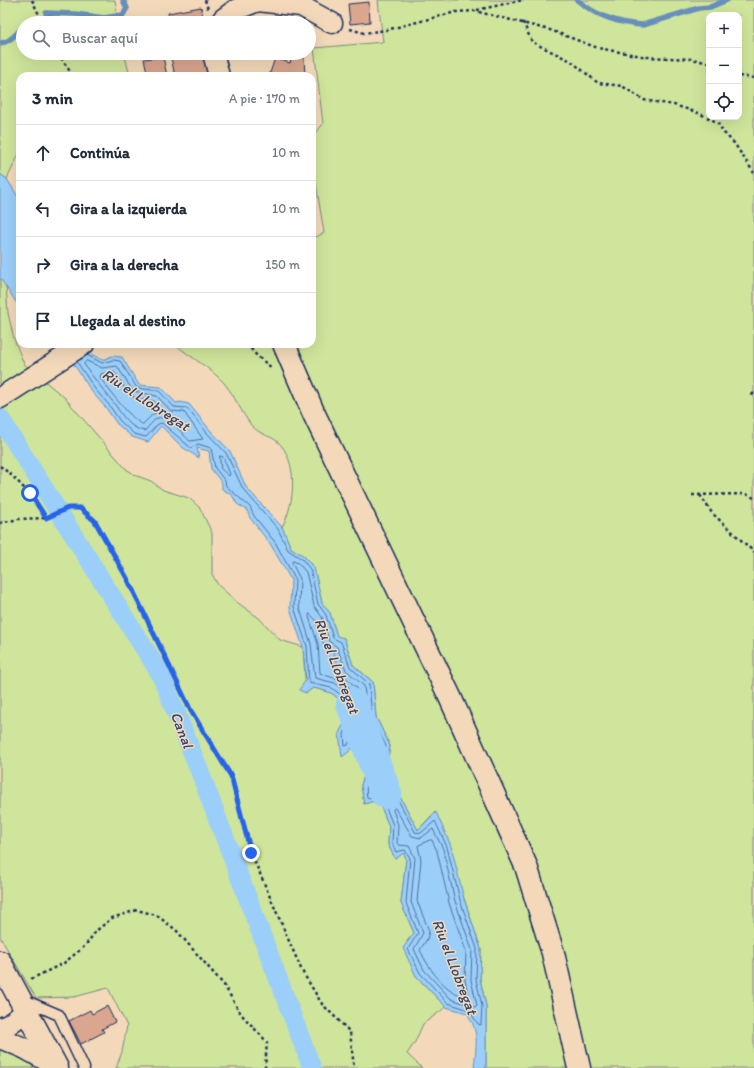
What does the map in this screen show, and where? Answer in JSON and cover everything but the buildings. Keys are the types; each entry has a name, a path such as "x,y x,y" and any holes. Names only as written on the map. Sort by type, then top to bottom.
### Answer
{"street":[{"path":"227,16 235,10 258,1 300,6 332,23"},
{"path":"215,60 217,72"},
{"path":"0,398 78,348"},
{"path":"285,348 314,414 460,717 526,866 553,953 579,1068"},
{"path":"0,1028 8,1025 12,986"},
{"path":"12,986 56,1067"},
{"path":"0,1038 24,1048 56,1067"}],"lane":[{"path":"12,986 59,1015 84,1068"}],"path":[{"path":"32,0 40,16"},
{"path":"332,23 364,33 386,30 456,12 475,11 523,0"},
{"path":"475,11 523,22 598,48 647,57 692,59 706,62"},
{"path":"523,22 532,42 571,61 598,82 622,86 644,100 674,105 696,112 717,122 724,133 734,142 754,173"},
{"path":"63,60 70,72"},
{"path":"742,76 754,78"},
{"path":"250,348 257,356 272,368 281,371 292,366"},
{"path":"754,393 752,395 754,397"},
{"path":"0,466 10,473 30,493 46,518"},
{"path":"692,496 746,494 754,498"},
{"path":"700,495 712,513 754,552"},
{"path":"0,523 19,519 46,518 68,508 80,508 95,521 128,580 191,711 231,776 251,853 302,971 322,1004 350,1032 354,1068"},
{"path":"12,986 64,963 85,946 96,931 112,918 137,910 156,915 176,930 224,985 241,1014 266,1042 265,1068"}],"green space":[{"path":"0,0 115,0 117,16 16,16 16,60 126,60 129,72 16,72 16,160 7,179 0,174"},
{"path":"378,0 754,0 754,1068 486,1068 486,1006 480,979 481,949 435,812 418,830 399,795 388,758 390,746 376,717 373,682 353,665 344,638 337,637 330,613 322,603 314,568 304,556 291,548 282,527 290,507 292,495 292,471 289,460 284,449 277,441 258,431 251,425 225,384 207,368 180,348 316,348 316,237 324,233 316,184 316,133 323,124 316,48 383,42"},
{"path":"0,278 6,285 8,313 16,348 18,348 24,364 65,398 126,469 137,476 151,481 163,490 189,498 200,508 212,533 212,574 218,585 238,603 259,618 280,640 303,647 306,693 313,688 328,692 337,697 342,706 346,720 339,734 359,728 368,745 371,755 361,785 364,804 378,800 389,826 388,845 395,858 404,853 406,859 401,903 414,933 407,941 416,976 446,1007 423,1024 415,1042 407,1054 422,1068 116,1068 122,1052 127,1026 108,988 74,997 36,998 0,937"},
{"path":"0,1050 28,1062 34,1068 0,1068"}],"water":[{"path":"0,174 7,179 16,194 16,302 0,278"},
{"path":"59,348 85,348 93,355 103,360 112,356 122,357 139,385 161,387 176,403 180,402 189,404 210,430 230,451 246,487 282,527 291,548 304,556 314,568 322,603 330,613 337,636 344,638 353,665 373,682 376,717 390,746 388,758 399,795 418,830 436,812 451,846 464,899 481,949 480,979 486,1006 486,1068 474,1068 476,1039 474,1027 467,1013 446,1007 416,976 403,948 414,933 401,903 406,859 404,853 395,859 388,844 389,826 378,800 364,804 361,785 371,755 368,745 360,742 359,729 351,750 342,757 339,733 346,720 342,706 337,697 328,692 313,688 306,693 299,690 306,680 303,647 290,608 291,580 271,545 250,518 247,510 237,504 232,495 222,489 222,483 211,469 209,451 197,448 199,458 182,447 161,426 148,442 132,437 117,424 92,392 75,366"}],"waterway":[{"path":"117,16 123,15 127,8 123,0"},
{"path":"577,0 608,18 625,23 643,25 699,8 710,7 727,0"},
{"path":"46,13 90,16"},
{"path":"0,43 10,40 16,34"},
{"name":"Canal","path":"0,418 161,675 198,767 312,1068"},
{"name":"Riu el Llobregat","path":"352,704 386,793"}],"route":[{"path":"30,493 46,518 68,508 80,508 95,521 128,580 191,711 231,776 251,853"}]}
